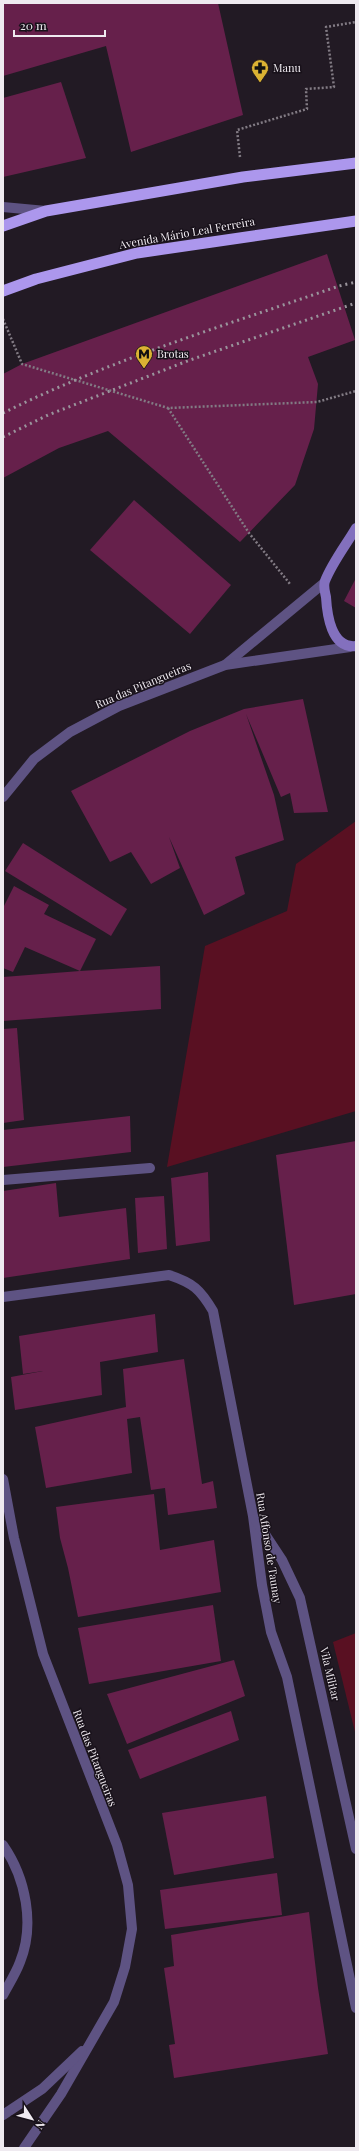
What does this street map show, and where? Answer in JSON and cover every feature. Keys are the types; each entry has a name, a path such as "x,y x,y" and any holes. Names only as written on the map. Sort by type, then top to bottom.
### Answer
{"highway":[{"path":"3,226 46,211 243,177 356,164"},
{"name":"Avenida Mário Leal Ferreira","path":"3,291 36,279 137,253 356,221"}],"main road":[{"path":"353,647 339,640 332,630 328,618 324,583 356,528"}],"street":[{"path":"3,207 46,211"},
{"name":"Rua das Pitangueiras","path":"225,665 324,583"},
{"name":"Rua das Pitangueiras","path":"3,797 34,760 70,732 119,706 225,665 353,647"},
{"path":"3,1180 150,1168"},
{"name":"Rua Affonso de Taunay","path":"3,1297 169,1275 187,1281 202,1293 212,1311 253,1516 262,1585 271,1632 287,1677 356,2008"},
{"name":"Rua das Pitangueiras","path":"3,1479 14,1538 42,1654 116,1845 128,1885 132,1928 125,1967 114,2002 61,2094 24,2148"},
{"name":"Vila Militar","path":"253,1516 282,1560 300,1598 356,1849"},
{"path":"3,1845 10,1855 24,1891 28,1930 20,1962 3,1995"},
{"name":"Rua das Pitangueiras","path":"3,2115 42,2089 91,2043"}],"path":[{"path":"243,177 237,130 307,109 306,89 334,87 326,27 356,22"},
{"path":"3,319 22,364 168,408 317,402 356,391"},
{"path":"168,408 249,532 303,600"}],"shaded area":[{"path":"356,821 356,1111 167,1167 205,946 287,911 296,864"},
{"path":"356,1633 356,1736 333,1642"}],"building":[{"path":"3,3 218,3 243,115 131,152 106,46 3,76"},
{"path":"61,82 86,158 3,177 3,98"},
{"name":"Brotas","path":"327,254 355,340 308,357 318,384 314,429 295,485 240,542 108,431 59,448 3,478 3,374 22,364"},
{"path":"134,500 231,585 190,634 90,550"},
{"path":"356,578 356,608 344,601"},
{"path":"303,699 328,812 294,813 290,793 281,797 246,714 274,795 284,840 235,857 245,894 204,915 169,837 180,868 151,884 131,852 110,862 71,791 190,731 244,709"},
{"path":"23,843 127,909 111,936 5,871"},
{"path":"14,886 49,905 44,914 96,939 80,971 25,947 13,972 3,968 3,908"},
{"path":"160,966 161,1009 3,1021 3,977"},
{"path":"17,1028 24,1120 3,1123 3,1029"},
{"path":"130,1116 131,1152 3,1167 3,1130"},
{"path":"356,1141 356,1294 294,1305 276,1155"},
{"path":"208,1172 210,1241 176,1246 171,1178"},
{"path":"56,1183 59,1217 126,1208 130,1259 3,1278 3,1191"},
{"path":"164,1196 167,1249 138,1253 135,1198"},
{"path":"155,1314 158,1352 100,1362 102,1395 15,1410 11,1377 43,1371 23,1374 19,1336"},
{"path":"184,1359 202,1484 213,1481 217,1508 168,1515 165,1488 151,1490 140,1417 127,1419 132,1473 46,1488 35,1427 126,1407 123,1369"},
{"path":"154,1494 160,1550 214,1540 221,1592 78,1617 60,1538 56,1507"},
{"path":"213,1605 221,1661 89,1684 78,1628"},
{"path":"234,1660 245,1696 127,1744 107,1694"},
{"path":"231,1711 239,1740 140,1779 128,1750"},
{"path":"266,1796 274,1858 174,1875 162,1813"},
{"path":"277,1873 282,1915 165,1929 160,1890"},
{"path":"309,1912 328,2054 174,2078 169,2045 175,2044 164,1968 174,1966 171,1935"}],"railway":[{"path":"3,413 85,376 169,344 339,286 356,282"},
{"path":"3,437 48,415 190,360 356,303"}],"place":[{"name":"Manu","path":"260,83"},
{"name":"Brotas","path":"144,369"}]}
